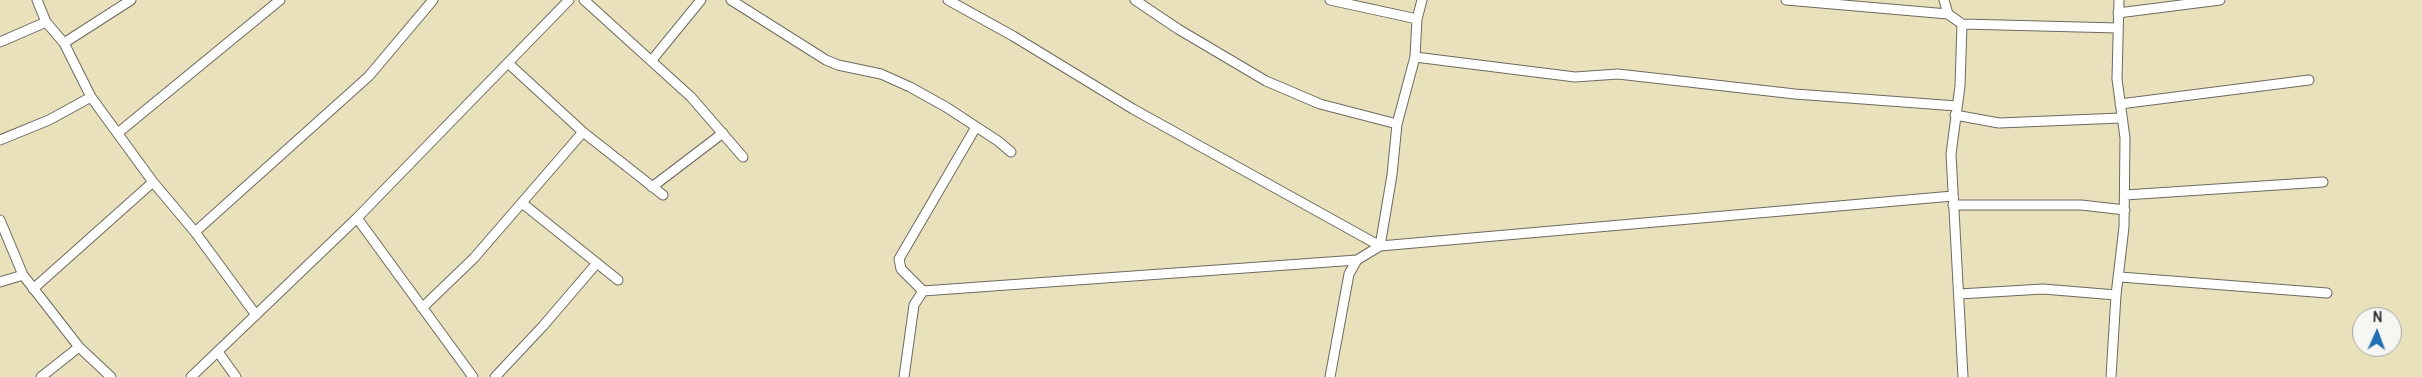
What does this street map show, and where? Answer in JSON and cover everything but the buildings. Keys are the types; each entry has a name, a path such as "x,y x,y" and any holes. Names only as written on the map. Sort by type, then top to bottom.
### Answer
{"street":[{"path":"38,0 46,22 64,43 91,97 119,132 153,182 195,232 256,315"},
{"path":"64,43 131,0"},
{"path":"119,132 280,0"},
{"path":"195,232 369,76 433,0"},
{"path":"191,377 357,218 568,0"},
{"path":"584,0 691,96 744,157"},
{"path":"652,60 701,0"},
{"path":"730,0 826,60 880,74 910,87 976,127 1011,152"},
{"path":"1135,0 1178,29 1266,81 1320,104 1397,124"},
{"path":"1330,0 1417,19"},
{"path":"1380,246 1392,176 1397,124 1415,57 1417,19 1422,0"},
{"path":"1786,0 1948,14 1962,24 2118,28"},
{"path":"1944,0 1948,14"},
{"path":"2111,377 2125,195 2125,138 2120,104 2119,0"},
{"path":"2118,13 2220,0"},
{"path":"953,1 1133,109 1380,246"},
{"path":"0,42 46,22"},
{"path":"1962,24 1961,66 1951,154 1963,377"},
{"path":"1415,57 1575,77 1618,74 1956,111 1999,123 2121,118"},
{"path":"508,63 583,132 663,196"},
{"path":"2120,104 2309,80"},
{"path":"0,140 49,120 91,97"},
{"path":"976,127 899,260 901,269 923,291 1356,260 1380,246 1953,201 2081,205 2124,210"},
{"path":"422,308 474,258 583,132"},
{"path":"652,187 688,162 722,133"},
{"path":"33,289 153,182"},
{"path":"2125,195 2323,182"},
{"path":"522,203 618,280"},
{"path":"357,218 473,377"},
{"path":"0,220 23,275 79,346 111,377"},
{"path":"1330,377 1349,274 1356,260"},
{"path":"495,377 543,326 597,263"},
{"path":"0,282 23,275"},
{"path":"2120,277 2326,293"},
{"path":"1959,294 2043,289 2116,295"},
{"path":"904,377 914,305 923,291"},
{"path":"41,377 79,346"},
{"path":"218,352 236,377"}]}
